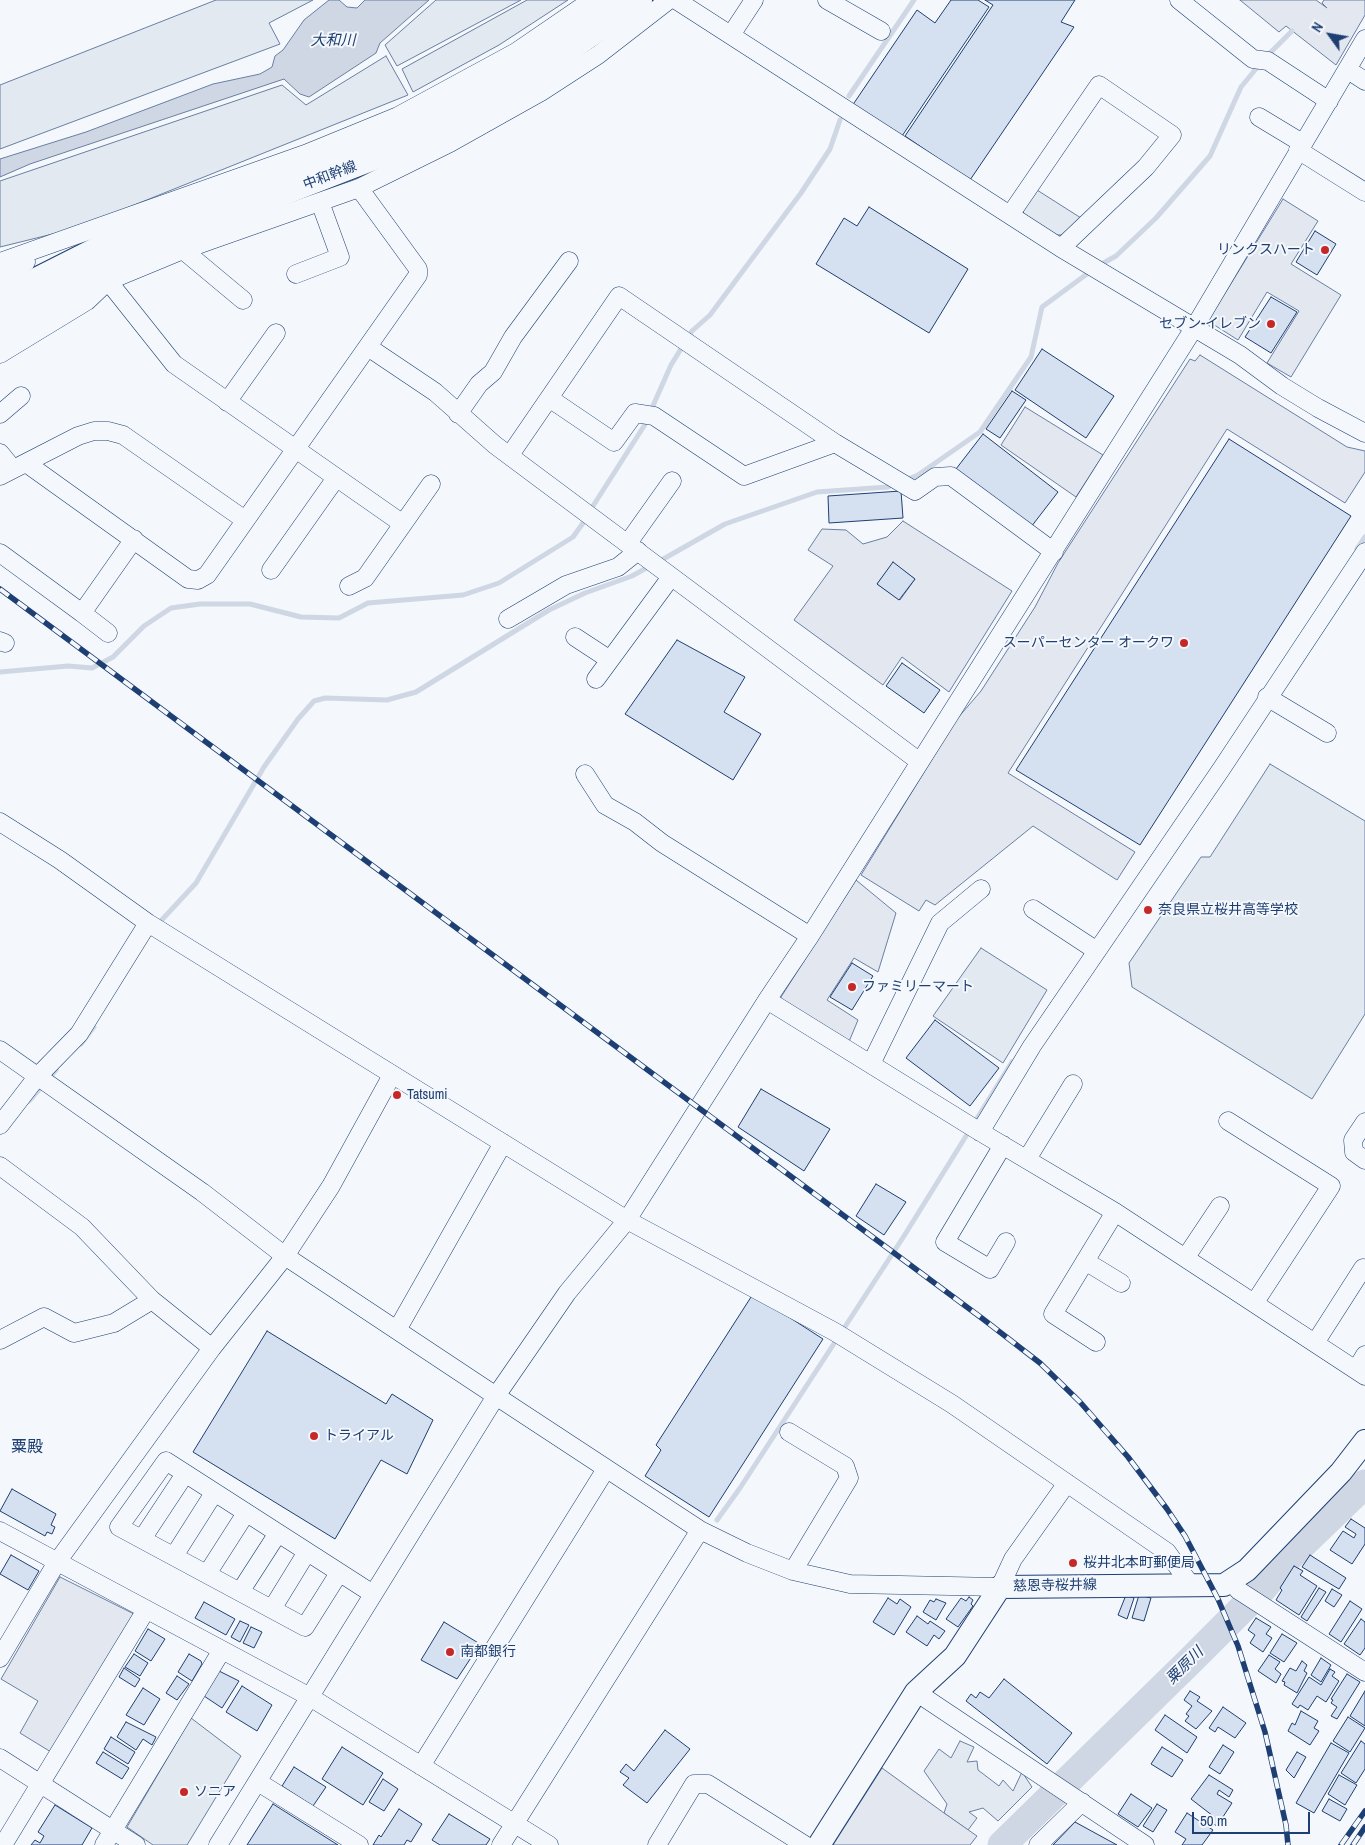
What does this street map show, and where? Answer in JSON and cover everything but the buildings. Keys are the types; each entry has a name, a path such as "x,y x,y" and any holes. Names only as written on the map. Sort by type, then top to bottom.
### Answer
{"main road":[{"name":"中和幹線","path":"0,298 103,245 365,143 452,102 546,47 612,0"},
{"name":"中和幹線","path":"0,318 68,281 116,259 379,157 442,127 531,78 641,0"},
{"path":"1236,1586 1247,1570 1341,1472 1365,1441"},
{"name":"慈恩寺桜井線","path":"819,1845 916,1692 955,1656 1000,1587 1190,1584 1236,1586"}],"street":[{"path":"0,262 305,154 398,116 516,52 592,0"},
{"path":"0,339 52,307 108,281 182,250 359,188 450,143 541,92 598,55 669,0"},
{"path":"731,35 754,0"},
{"path":"827,0 881,31"},
{"path":"1179,0 1261,60 1329,101"},
{"path":"687,3 731,35 1061,248 1240,355 1282,386 1318,408 1365,433"},
{"path":"218,1845 496,1396 567,1293 627,1220 810,936 1194,328 1300,146 1365,40"},
{"path":"1348,70 1365,81"},
{"path":"1010,214 1099,85 1172,135 1146,167 1061,248"},
{"path":"1259,117 1365,192"},
{"path":"0,453 13,469 134,539 188,578 198,580 207,575 418,275 418,269 359,188"},
{"path":"296,274 340,257 320,202"},
{"path":"0,276 66,240"},
{"path":"182,250 243,300"},
{"path":"458,414 479,384 493,372 514,337 569,261"},
{"path":"0,354 87,301 108,281"},
{"path":"108,281 174,364 403,524"},
{"path":"510,455 619,296 835,443 915,491 935,477 951,476 1054,552"},
{"path":"227,402 276,333"},
{"path":"368,347 435,392 458,414 510,455 920,762"},
{"path":"0,414 21,396"},
{"path":"549,398 614,442 635,413 649,415 744,476 835,443"},
{"path":"13,469 78,436 94,431 108,431 123,435 245,520"},
{"path":"271,570 336,478"},
{"path":"508,619 566,585 618,567 643,555 672,481"},
{"path":"350,586 365,578 431,484"},
{"path":"82,613 134,539"},
{"path":"974,1128 1032,1046 1092,947 1267,698 1360,572 1365,552"},
{"path":"0,553 108,633"},
{"path":"596,678 671,577"},
{"path":"575,637 610,660"},
{"path":"1267,698 1328,733"},
{"path":"585,774 604,805 635,822 662,843 810,936"},
{"path":"0,822 60,860 148,923 627,1220 842,1336 952,1404 1167,1552 1190,1584"},
{"path":"871,1064 940,923 981,889"},
{"path":"1033,909 1092,947"},
{"path":"0,1125 37,1077 79,1034 148,923"},
{"path":"767,1000 974,1128 1115,1212 1315,1343 1362,1367"},
{"path":"0,1050 202,1192 285,1256 700,1530 747,1554 793,1571 850,1584 1000,1587 1013,1560 1067,1482"},
{"path":"0,1658 57,1562 212,1348 285,1256 331,1186 392,1075"},
{"path":"1027,1159 1074,1085"},
{"path":"1228,1121 1331,1186 1255,1302"},
{"path":"1365,1122 1353,1140 1354,1152 1365,1160"},
{"path":"397,1330 503,1143"},
{"path":"1003,1145 945,1242 990,1269 1006,1242"},
{"path":"0,1166 82,1227 152,1300 212,1348"},
{"path":"1186,1257 1220,1206"},
{"path":"1096,1342 1053,1314 1115,1212"},
{"path":"1085,1261 1121,1284"},
{"path":"1315,1343 1363,1268"},
{"path":"0,1340 44,1317 74,1333 114,1323 152,1300"},
{"path":"789,1432 845,1466 849,1478 793,1571"},
{"path":"339,1573 305,1627 119,1526 166,1461 373,1594"},
{"path":"421,1766 606,1469"},
{"path":"142,1539 185,1474"},
{"path":"174,1556 214,1493"},
{"path":"207,1574 246,1513"},
{"path":"501,1845 700,1530"},
{"path":"0,1531 310,1698 549,1845"},
{"path":"240,1592 278,1533"},
{"path":"272,1609 307,1552"},
{"path":"1236,1586 1263,1607 1365,1672"},
{"path":"3,1845 146,1610"},
{"path":"109,1838 222,1650"},
{"path":"916,1692 1145,1845"},
{"path":"0,1758 40,1783 109,1838 136,1845"},
{"path":"258,1782 359,1845"},
{"path":"657,1845 694,1784 708,1784 805,1845"},
{"path":"1038,1845 1077,1799"}],"shaded area":[{"path":"216,0 313,0 269,23 280,44 0,149 0,85"},
{"path":"436,0 521,0 397,66 385,45"},
{"path":"527,0 568,0 499,45 413,92 402,69"},
{"path":"1240,0 1316,0 1327,8 1322,3 1324,0 1365,0 1365,15 1336,65 1286,26 1279,32"},
{"path":"386,56 408,95 77,228 0,247 0,181 282,85 306,105"},
{"path":"1037,190 1081,218 1062,235 1051,235 1025,218 1023,211"},
{"path":"1283,199 1318,221 1291,264 1341,295 1291,377 1267,363 1299,311 1267,292 1238,340 1208,321"},
{"path":"1200,355 1347,447 1365,451 1365,472 1345,503 1227,429 1008,773 1135,852 1117,880 1033,826 935,905 926,900 919,911 861,875 956,720 981,691 1035,607 1058,563 1190,359 1195,361"},
{"path":"1025,407 1103,455 1076,497 1001,445"},
{"path":"903,521 1012,591 949,692 902,657 883,685 794,620 833,566 808,550 822,529 846,530 863,544 887,537","holes":["893,563 915,579 900,600 877,584"]},
{"path":"1270,764 1365,821 1365,1014 1312,1099 1132,987 1129,963 1201,857 1210,857"},
{"path":"856,880 896,913 878,972 854,958 827,1000 858,1020 848,1044 782,1003 781,997"},
{"path":"981,948 1047,990 1003,1063 933,1016"},
{"path":"60,1577 134,1614 51,1752 20,1733 38,1701 1,1679"},
{"name":"ソニア","path":"191,1718 241,1756 187,1845 153,1845 127,1827"},
{"path":"960,1741 974,1747 967,1762 977,1761 978,1770 999,1786 1003,1780 1013,1791 1022,1772 1032,1787 998,1821 983,1808 969,1812 977,1818 968,1830 944,1813 947,1804 924,1771 939,1749 951,1758"},
{"path":"882,1768 977,1836 970,1845 833,1845"}],"water":[{"name":"大和川","path":"329,0 339,0 347,7 357,8 365,0 429,0 380,43 376,53 309,97 300,94 284,79 30,164 0,177 0,159 86,132 213,84 260,74 272,67 275,56 283,50 304,20"}],"waterway":[{"path":"849,96 914,0"},
{"path":"1266,57 1292,31"},
{"path":"1098,266 1116,256 1156,218 1210,156 1241,87 1260,64"},
{"path":"593,506 644,426 671,365 692,331 710,315 801,193 830,149 840,120"},
{"path":"906,480 918,475 980,432 1031,357 1042,307 1091,271"},
{"path":"658,562 725,524 817,492 888,487 895,484"},
{"path":"0,672 68,666 92,668 113,657 144,626 171,608 200,604 250,604 301,617 339,618 368,603 463,595 499,583 573,537 583,523"},
{"path":"1357,549 1365,537"},
{"path":"158,924 196,883 264,767 298,719 314,701 325,698 387,700 416,692 549,610 585,593 632,576 650,566"},
{"path":"81,1044 94,1027"},
{"path":"717,1520 740,1488 904,1236 1012,1062"},
{"path":"29,1101 56,1070"},
{"name":"粟原川","path":"1002,1845 1191,1660 1263,1588 1289,1557 1365,1484"}],"railway":[{"path":"0,589 983,1319 1040,1363 1080,1402 1128,1457 1167,1509 1185,1536 1218,1599 1238,1646 1265,1732 1286,1825 1288,1845"},
{"path":"1341,1845 1365,1811"},
{"path":"1353,1845 1365,1827"}],"place":[{"name":"リンクスハート","path":"1325,250"},
{"name":"セブン-イレブン","path":"1271,324"},
{"name":"スーパーセンター オークワ","path":"1184,643"},
{"name":"奈良県立桜井高等学校","path":"1148,910"},
{"name":"ファミリーマート","path":"852,987"},
{"name":"Tatsumi","path":"397,1095"},
{"name":"トライアル","path":"314,1436"},
{"name":"桜井北本町郵便局","path":"1073,1563"},
{"name":"南都銀行","path":"450,1652"},
{"name":"ソニア","path":"184,1792"}],"district":[{"name":"粟殿","path":"27,1448"}]}
